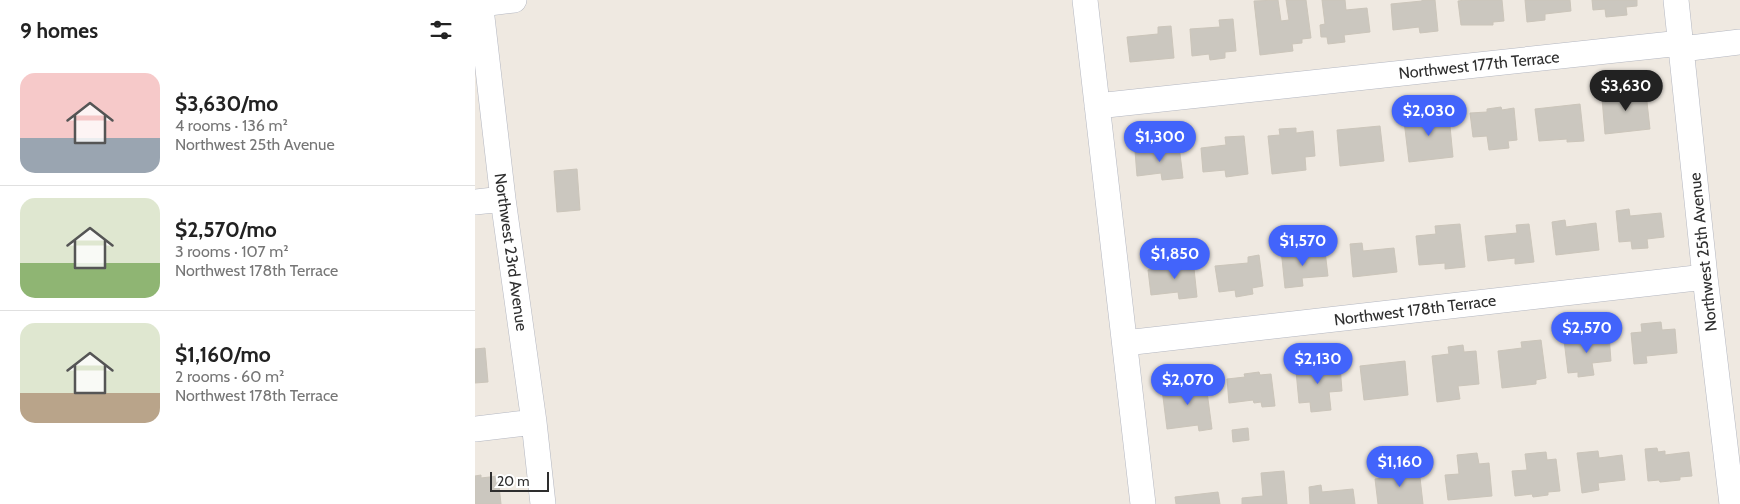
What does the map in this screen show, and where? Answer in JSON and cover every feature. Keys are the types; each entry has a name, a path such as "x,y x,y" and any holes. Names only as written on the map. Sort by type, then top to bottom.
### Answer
{"street":[{"path":"480,2 513,0"},
{"path":"1085,0 1143,504"},
{"name":"Northwest 25th Avenue","path":"1676,0 1705,276 1729,383 1732,504"},
{"name":"Northwest 23rd Avenue","path":"480,2 503,199 534,422 543,504"},
{"name":"Northwest 177th Terrace","path":"1097,106 1681,46 1740,42"},
{"path":"475,202 503,199"},
{"name":"Northwest 178th Terrace","path":"1125,343 1705,276"},
{"path":"475,429 534,422"}],"building":[{"path":"1278,0 1281,21 1289,20 1286,0 1306,0 1311,38 1302,39 1302,43 1292,44 1293,51 1260,55 1254,1"},
{"path":"1322,0 1345,0 1346,10 1367,8 1370,32 1344,35 1345,42 1328,44 1327,37 1321,37 1320,25 1325,24"},
{"path":"1435,0 1438,31 1420,33 1419,27 1393,30 1391,4"},
{"path":"1502,0 1504,21 1493,22 1493,25 1461,25 1458,1"},
{"path":"1525,0 1570,0 1571,11 1545,14 1545,20 1527,22"},
{"path":"1592,0 1637,0 1637,6 1626,7 1627,15 1606,17 1605,9 1593,10"},
{"path":"1233,19 1236,51 1225,52 1225,58 1210,60 1209,54 1192,56 1190,29 1220,27 1219,20"},
{"path":"1171,26 1174,58 1130,62 1127,37 1158,34 1158,27"},
{"path":"1632,88 1633,94 1646,93 1650,129 1605,134 1602,98 1613,97 1612,90"},
{"path":"1580,104 1584,141 1567,142 1567,139 1539,141 1535,109"},
{"path":"1501,107 1502,110 1514,108 1517,140 1508,141 1509,148 1489,150 1487,136 1473,137 1470,113 1487,112 1487,109"},
{"path":"1436,110 1436,117 1449,116 1453,157 1409,162 1404,121 1416,119 1415,113"},
{"path":"1380,126 1384,161 1340,166 1337,130"},
{"path":"1296,128 1296,133 1313,131 1315,156 1305,157 1306,170 1272,174 1268,136 1280,135 1279,129"},
{"path":"1244,136 1248,174 1226,177 1225,170 1203,172 1201,148 1226,145 1225,137"},
{"path":"1179,146 1183,178 1162,180 1161,173 1137,176 1135,151"},
{"path":"577,169 580,210 557,212 554,171"},
{"path":"1629,209 1630,216 1661,213 1664,237 1647,239 1648,248 1632,249 1631,241 1619,242 1616,211"},
{"path":"1565,220 1566,227 1596,223 1599,250 1556,255 1552,222"},
{"path":"1460,224 1465,267 1445,269 1445,263 1419,265 1416,236 1436,234 1435,226"},
{"path":"1529,224 1534,262 1515,264 1515,258 1488,261 1485,236 1517,233 1516,225"},
{"path":"1362,243 1363,251 1394,248 1397,272 1353,277 1350,244"},
{"path":"1293,248 1294,254 1325,251 1328,276 1302,278 1303,286 1285,288 1281,249"},
{"path":"1259,255 1263,286 1252,288 1253,294 1236,297 1235,290 1219,292 1215,266 1248,263 1248,257"},
{"path":"1193,259 1197,297 1179,299 1178,292 1151,295 1148,270 1180,266 1179,260"},
{"path":"1661,322 1662,330 1675,329 1677,353 1646,356 1647,363 1634,364 1631,333 1642,332 1641,324"},
{"path":"1609,335 1611,361 1592,363 1594,375 1578,377 1578,372 1568,373 1564,340"},
{"path":"1541,340 1546,378 1536,380 1536,384 1502,388 1498,351 1522,348 1521,342"},
{"path":"1463,345 1464,352 1476,351 1479,384 1458,386 1460,399 1437,402 1432,356 1449,354 1448,347"},
{"path":"485,348 488,382 475,383 475,349"},
{"path":"1327,361 1328,368 1340,366 1342,391 1329,392 1331,410 1311,412 1310,402 1299,403 1296,371 1307,370 1306,363"},
{"path":"1405,361 1408,395 1364,400 1360,366"},
{"path":"1259,372 1260,375 1271,374 1275,406 1262,407 1261,402 1254,403 1253,400 1229,403 1227,379 1245,377 1244,374"},
{"path":"1205,377 1212,429 1199,431 1198,425 1167,429 1162,389 1189,386 1188,379"},
{"path":"1248,428 1249,440 1233,442 1232,430"},
{"path":"1657,448 1658,452 1665,451 1665,455 1689,452 1692,476 1680,477 1680,480 1648,481 1645,449"},
{"path":"1598,451 1599,458 1622,455 1625,480 1598,483 1599,490 1582,493 1577,453"},
{"path":"1546,452 1547,460 1556,459 1560,491 1548,492 1548,495 1533,497 1532,494 1515,496 1512,471 1527,470 1525,454"},
{"path":"1477,453 1479,464 1489,463 1492,496 1448,500 1445,475 1459,474 1457,455"},
{"path":"1419,469 1423,504 1378,504 1375,479 1385,478 1385,474"},
{"path":"1284,471 1287,504 1242,504 1242,498 1263,496 1261,473"},
{"path":"481,475 481,478 498,476 501,504 475,504 475,476"},
{"path":"1321,485 1322,492 1353,489 1355,504 1310,504 1309,487"},
{"path":"1218,492 1220,504 1176,504 1175,497"}]}
